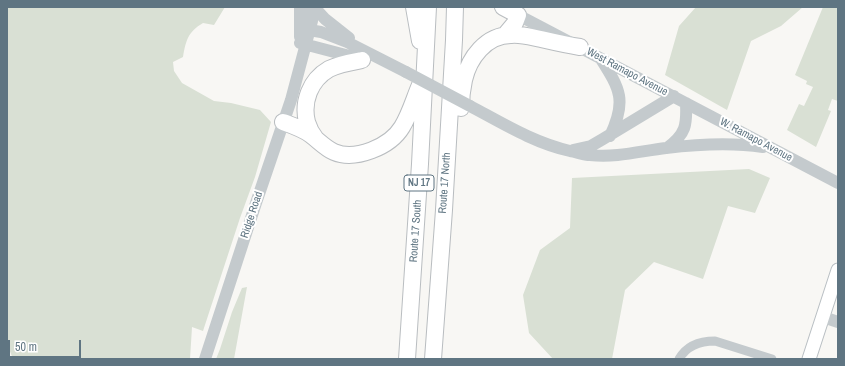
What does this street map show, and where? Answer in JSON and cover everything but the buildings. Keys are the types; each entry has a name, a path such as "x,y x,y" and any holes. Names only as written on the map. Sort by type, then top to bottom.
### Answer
{"highway":[{"path":"284,122 300,128 327,148 338,154 352,155 365,152 380,146 392,138 401,128 425,73 414,7"},
{"name":"Route 17 South","path":"407,359 420,164 428,7"},
{"name":"Route 17 North","path":"432,359 444,210 456,7"},
{"path":"503,7 520,11 515,23 505,35"},
{"path":"444,210 459,136 462,88 467,70 473,58 482,47 487,42 505,35 523,36 580,48"},
{"path":"316,139 309,128 306,115 306,103 312,85 320,76 330,69 368,58"}],"main road":[{"path":"809,359 838,270"}],"street":[{"path":"300,7 305,30 303,44 368,58"},
{"path":"305,30 312,21 313,7"},
{"path":"313,7 368,58"},
{"name":"West Ramapo Avenue","path":"520,11 580,48 674,96"},
{"path":"305,30 314,30 329,34 353,44 368,58"},
{"name":"Ridge Road","path":"205,359 284,122 299,72 303,44"},
{"name":"West Ramapo Avenue","path":"368,58 406,72 519,132 542,143 561,149 600,156 628,154 702,144 725,143 774,149"},
{"path":"600,58 614,80 620,99 618,118 609,136"},
{"name":"West Ramapo Avenue","path":"570,151 591,146 674,96"},
{"name":"W. Ramapo Avenue","path":"674,96 838,183"},
{"path":"667,148 679,138 684,130 686,120 686,103"},
{"path":"823,317 838,322"},
{"path":"679,359 687,348 705,341 715,341 772,359"}],"shaded area":[{"path":"7,7 225,7 214,25 203,23 191,33 185,46 183,57 173,62 174,71 182,83 214,101 231,103 260,110 271,122 255,177 203,331 192,327 190,359 13,359 7,344"},
{"path":"696,7 803,7 781,26 751,41 727,110 665,75 679,26"},
{"path":"823,7 838,7 838,101 832,99 828,110 831,111 816,147 787,130 799,104 804,106 813,87 806,84 807,81 795,75"},
{"path":"749,169 770,178 755,213 728,206 703,279 654,262 625,290 612,359 553,359 529,333 523,295 540,250 570,228 572,178"},
{"path":"247,287 234,359 216,359 242,288"}]}
